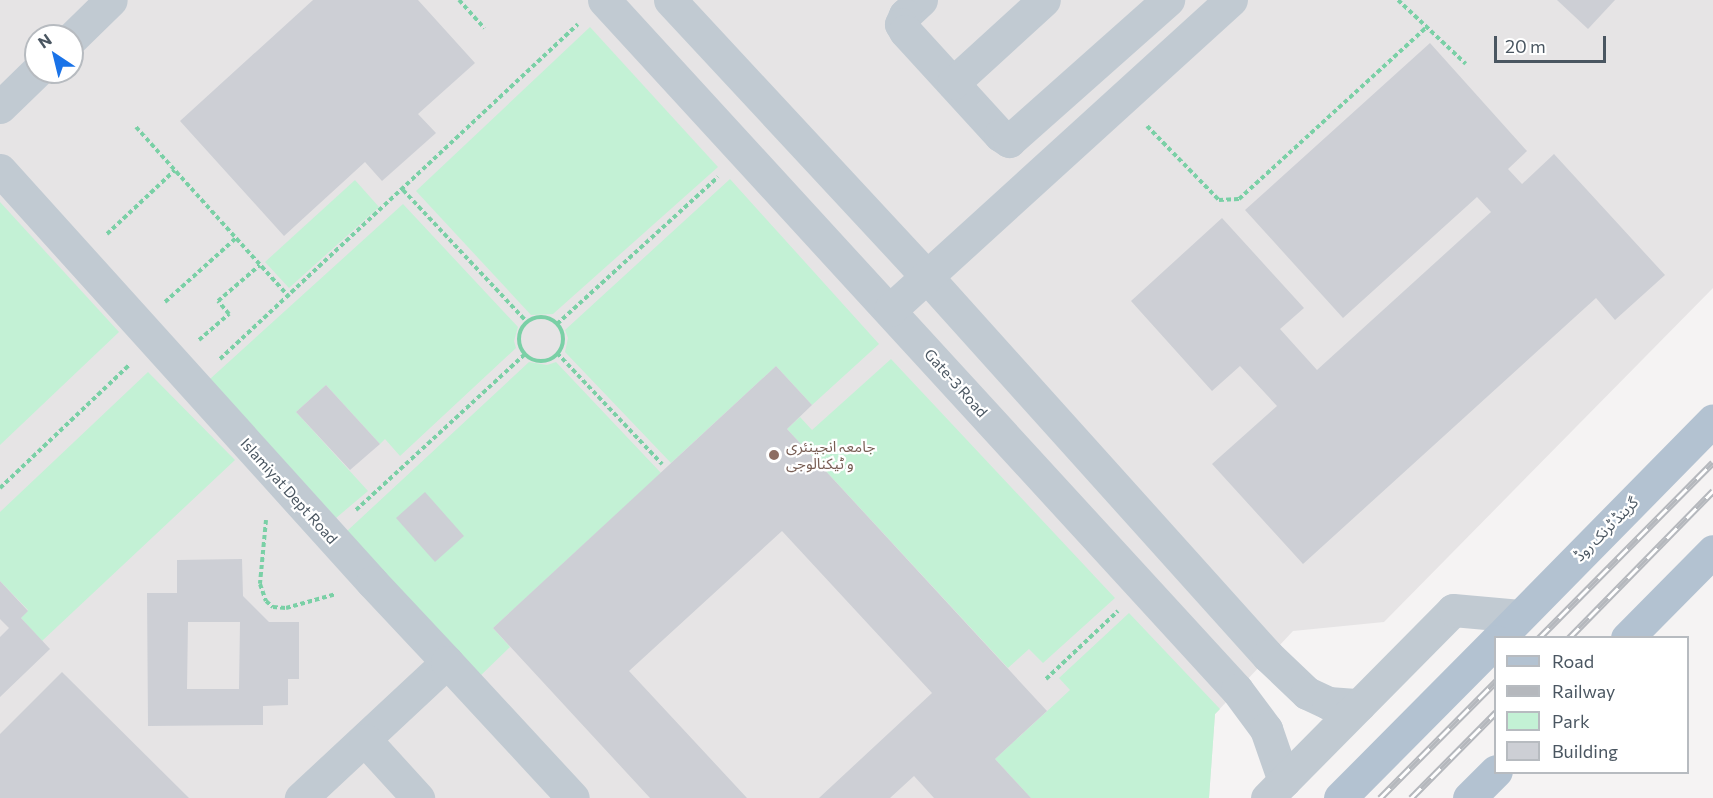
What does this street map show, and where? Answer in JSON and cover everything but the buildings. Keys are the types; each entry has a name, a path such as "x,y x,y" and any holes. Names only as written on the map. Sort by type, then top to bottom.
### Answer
{"main road":[{"name":"گرینڈ ٹرنک روڈ","path":"1510,627 1713,420"},
{"path":"1630,636 1713,551"},
{"path":"1340,798 1494,643"},
{"path":"1469,798 1494,773"}],"lane":[{"path":"84,26 111,0"},
{"name":"Gate-3 Road","path":"604,0 1237,690 1266,729 1276,789"},
{"path":"670,0 927,277 1269,657 1307,693 1328,703 1359,705"},
{"path":"921,0 904,15 901,24 1005,140 1014,139 1168,0"},
{"path":"953,83 1044,0"},
{"path":"890,310 1231,0"},
{"path":"0,107 24,84"},
{"path":"1014,139 1043,170"},
{"name":"Islamiyat Dept Road","path":"0,170 329,535 573,798"},
{"path":"1276,789 1453,610 1510,627"},
{"path":"301,798 447,662"},
{"path":"364,740 418,798"}],"path":[{"path":"459,0 484,28"},
{"path":"193,383 404,190 604,0"},
{"path":"1398,0 1466,64"},
{"path":"1121,99 1210,192 1219,200 1229,201 1248,193 1427,27"},
{"path":"136,127 289,297"},
{"path":"557,324 745,152"},
{"path":"80,259 175,170"},
{"path":"404,190 527,322"},
{"path":"170,311 164,304 236,238"},
{"path":"190,334 197,342 229,314 218,301 260,265"},
{"path":"542,317 557,324 563,339 558,353 550,359 541,361 525,354 519,338 527,322 542,317"},
{"path":"0,489 154,341"},
{"path":"558,353 662,464"},
{"path":"329,535 525,354"},
{"path":"271,471 260,584 266,601 273,607 300,606 372,582"},
{"path":"1046,679 1142,588"}],"shaded area":[{"name":"جامعہ انجینئری و ٹیکنالوجی","path":"0,0 1713,0 1713,288 1384,622 1293,631 1215,714 1209,798 0,798"}],"green space":[{"path":"590,27 718,167 553,314 531,315 416,191"},
{"path":"730,179 879,344 812,405 776,366 671,463 565,352 568,338 565,330"},
{"path":"355,180 379,207 289,288 265,262"},
{"path":"0,202 119,332 0,445"},
{"path":"403,204 518,327 514,341 516,348 400,456 385,439 380,444 326,385 296,412 368,491 336,518 210,379"},
{"path":"891,359 1115,598 1043,663 1029,649 1008,668 787,429 800,417 812,430"},
{"path":"529,362 547,365 556,362 661,473 493,628 510,647 478,678 346,532"},
{"path":"148,372 235,460 42,641 21,618 28,610 0,581 0,512"},
{"path":"1129,613 1220,709 1215,714 1209,798 1031,798 995,759 1070,690 1059,678"}],"railway":[{"path":"1541,636 1713,462"},
{"path":"1571,636 1713,491"},
{"path":"1380,798 1494,683"},
{"path":"1411,798 1494,714"}],"place":[{"name":"جامعہ انجینئری و ٹیکنالوجی","path":"774,455"}]}
